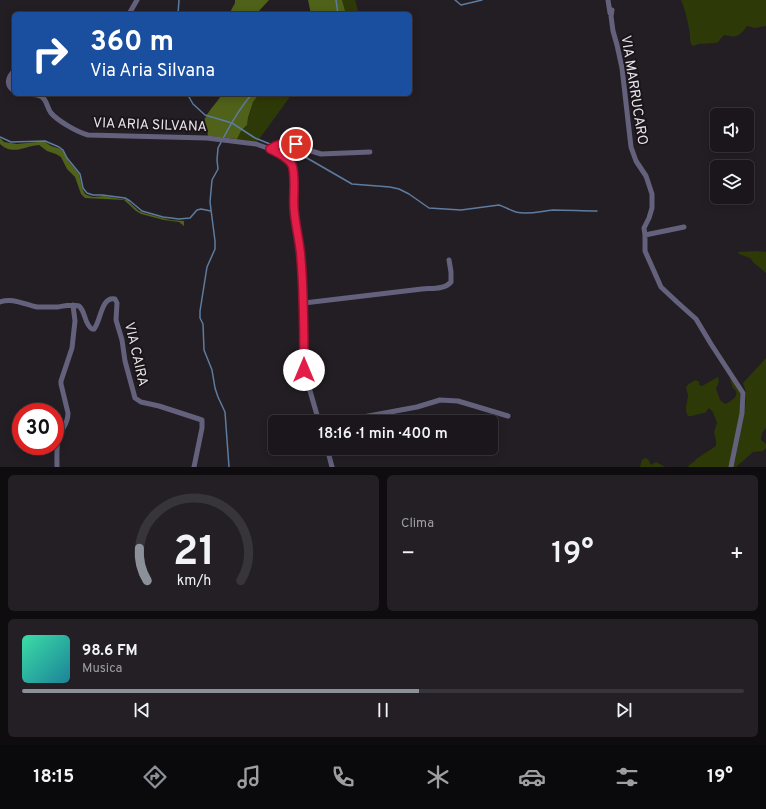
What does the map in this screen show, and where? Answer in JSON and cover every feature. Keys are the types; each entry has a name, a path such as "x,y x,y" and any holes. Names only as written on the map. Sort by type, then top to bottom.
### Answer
{"street":[{"path":"130,12 137,0"},
{"name":"VIA MARRUCARO","path":"608,0 613,31 622,68 631,147 636,161 646,176 652,194 652,208 644,228 645,251 661,287 696,318 743,393 742,413 731,467"},
{"path":"12,74 8,80 10,88 12,90"},
{"name":"VIA ARIA SILVANA","path":"40,96 44,98 49,110 54,116 66,125 83,134 207,138 256,144 270,149 289,160 294,171 294,206 301,258 304,303 304,370 317,415"},
{"path":"270,149 275,145 282,143 296,144 321,154 370,152"},
{"path":"645,235 684,227"},
{"path":"304,303 440,288 451,282 449,260"},
{"name":"VIA CAIRA","path":"73,305 81,308 89,327 94,329 97,325 103,307 110,299 115,299 116,320 135,398 138,401 202,420 202,428 194,467"},
{"path":"0,302 8,300 46,307 73,305 75,321 72,348 61,381 68,413 68,421 58,439 57,467"},
{"path":"374,415 417,407 440,400 458,401 508,416"},
{"path":"329,455 332,467"}],"green space":[{"path":"235,0 269,0 258,12 230,12"},
{"path":"308,0 342,0 345,12 311,12"},
{"path":"342,0 355,0 358,12 345,12"},
{"path":"681,0 766,0 766,26 755,28 747,26 738,35 724,35 718,42 693,46 691,44 688,22"},
{"path":"220,96 258,96 253,102 247,125 241,131 237,139 208,136 207,130 203,128 207,114"},
{"path":"258,96 291,96 257,142 237,139 241,131 246,127 253,102"},
{"path":"0,138 4,142 17,144 45,142 51,146 61,149 79,174 85,194 93,197 104,196 127,200 139,211 170,220 184,221 184,226 179,222 141,214 124,200 85,198 81,194 75,177 67,169 61,157 47,151 39,145 14,150 5,148 0,144"},
{"path":"738,252 766,252 766,273 750,258 739,254"},
{"path":"766,358 766,428 762,433 761,440 766,444 766,448 763,451 753,452 736,467 733,467 746,401 746,392 743,383"},
{"path":"731,376 741,390 740,411 729,467 688,467 696,459 716,446 714,432 717,423 713,412 709,408 705,413 688,416 686,409 688,396 686,387 696,380 699,382 699,385 702,386 718,377 719,382 716,388 720,400 725,404 735,398 736,395 730,379"},
{"path":"645,458 648,459 651,465 656,462 665,467 640,467 642,460"}],"waterway":[{"path":"178,12 179,0"},
{"path":"336,0 338,12"},
{"path":"455,0 461,5 482,0"},
{"path":"189,96 193,104 205,115 232,123 255,138 270,144"},
{"path":"229,467 225,412 218,397 212,370 204,350 203,324 200,318 200,311 207,267 215,249 210,202 212,180 218,169 218,148 229,127 250,96"},
{"path":"0,137 11,142 45,141 59,147 63,150 67,158 80,174 83,188 87,193 93,195 125,198 142,211 163,217 179,219 190,218 197,210 201,209 211,211"},
{"path":"275,146 300,154 352,184 399,189 429,208 461,210 499,205 521,213 553,210 597,211"}],"route":[{"path":"296,144 282,143 275,145 270,149 289,160 294,171 294,206 301,258 304,309 304,370"}]}
